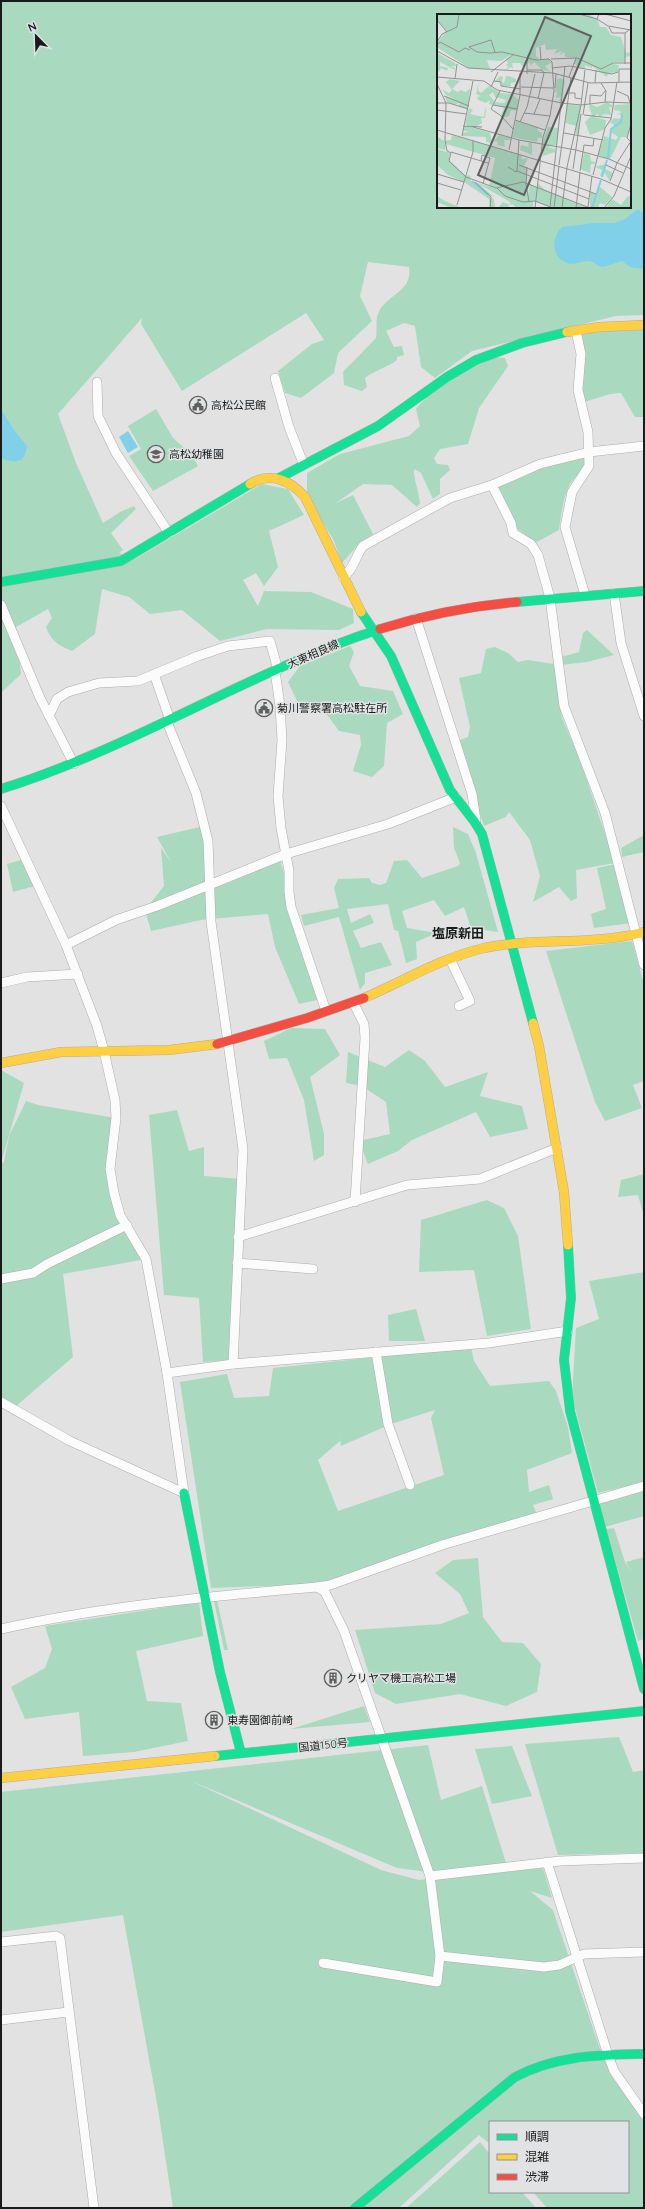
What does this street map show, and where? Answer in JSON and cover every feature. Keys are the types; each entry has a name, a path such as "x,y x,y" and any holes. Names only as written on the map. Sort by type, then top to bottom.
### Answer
{"main road":[{"path":"279,478 303,463 361,436 385,422 456,370 475,359 493,352 576,331 608,326 644,325"},
{"path":"1,582 121,561 253,482 266,477 279,478 297,488 305,497 364,619 375,630 394,661 421,726 451,791 476,820 482,834 538,1046 564,1192 571,1298 564,1360 568,1397 644,1689"},
{"name":"大東相良線","path":"1,789 74,764 276,670 343,641 375,630 448,609 550,598 644,591"},
{"path":"1,1062 70,1051 174,1050 228,1041 353,1002 450,959 485,948 512,944 590,941 640,934"},
{"path":"184,1493 220,1672 241,1753"},
{"name":"国道150号","path":"1,1778 644,1711"},
{"path":"355,2208 515,2077 533,2066 549,2060 573,2056 644,2054"}],"street":[{"path":"576,331 581,354 578,390 588,432 589,466 572,492 565,527 585,595"},
{"path":"276,378 289,427 303,463"},
{"path":"97,382 98,416 116,454 169,533"},
{"path":"343,577 348,574 357,553 363,546 450,498 492,485 540,464 588,452 644,446"},
{"path":"492,485 511,523 513,533 531,544 538,555 550,598 564,706 605,813 640,934 644,965"},
{"path":"614,593 621,643 644,716"},
{"path":"1,605 49,716 74,764"},
{"path":"416,618 472,794 476,820"},
{"path":"49,716 57,699 68,692 99,683 138,680 228,646 270,641 276,670 280,706 282,740 278,796 281,828 289,871 288,892 291,907 326,1011"},
{"path":"154,674 168,721 196,793 208,841 211,922 243,1149 233,1364"},
{"path":"66,945 116,920 210,886 286,854 388,824 456,797"},
{"path":"1,806 66,945 78,974 104,1051 115,1100 116,1118 110,1169 114,1193 120,1215 146,1259 167,1373 184,1482 184,1493 70,1441 1,1402"},
{"path":"450,959 470,1001 459,1006"},
{"path":"1,983 27,977 78,974"},
{"path":"353,1002 364,1024 365,1038 355,1202"},
{"path":"238,1237 407,1185 480,1178 557,1148"},
{"path":"1,1279 33,1273 47,1264 126,1225"},
{"path":"237,1263 313,1269"},
{"path":"167,1373 233,1364 489,1343 568,1331"},
{"path":"376,1352 388,1424 410,1485"},
{"path":"1,1629 52,1618 205,1597 330,1585 442,1545 644,1486"},
{"path":"317,1587 325,1592 344,1631 430,1876 440,1956 437,1982 323,1962"},
{"path":"430,1876 547,1862 644,1858"},
{"path":"547,1862 614,2071 644,2114"},
{"path":"1,1942 56,1936 60,1938 68,2012 94,2208"},
{"path":"440,1956 544,1967 559,1965 584,1954 644,1952"},
{"path":"1,2020 68,2012"}],"green space":[{"path":"1,1 644,1 644,315 616,316 472,351 435,378 421,367 415,326 404,323 386,331 394,347 402,346 404,355 397,357 397,360 393,363 365,378 367,387 362,391 344,385 343,372 376,338 377,317 380,309 402,289 407,283 409,276 409,267 368,262 360,296 372,321 338,353 334,373 301,398 285,393 278,371 312,344 324,340 306,313 182,391 141,324 142,318 58,414 76,463 103,523 120,512 134,506 136,509 111,533 123,550 119,553 135,559 262,484 288,489 304,515 269,531 278,567 264,586 256,573 243,580 258,606 264,591 311,592 353,609 354,623 339,630 267,629 220,641 182,610 150,614 129,597 102,589 95,634 72,651 59,645 50,636 46,627 52,618 48,609 16,627 21,674 1,693"},
{"path":"644,327 644,417 635,417 621,393 610,394 581,403 577,332"},
{"path":"494,357 505,358 508,366 479,408 468,444 440,449 434,458 437,464 448,465 450,470 440,479 440,494 433,499 421,473 414,469 414,476 420,503 417,507 392,485 363,484 336,503 353,495 373,534 357,546 342,563 333,539 307,496 307,473 340,454 409,436 420,426 416,409 424,400 452,378"},
{"path":"156,409 173,438 191,454 198,466 153,491 129,456 141,449 128,426"},
{"path":"584,456 585,461 583,468 572,480 566,495 559,530 535,543 513,525 492,485 540,466"},
{"path":"587,630 614,655 587,662 561,665 561,657 579,652 583,633"},
{"path":"350,646 354,652 349,666 360,686 393,691 403,714 387,723 384,766 372,777 353,771 361,745 360,735 339,731 318,702 298,703 288,682 300,666"},
{"path":"495,647 508,653 518,662 528,660 554,664 562,718 580,760 615,863 576,870 577,898 571,901 559,887 533,902 540,876 530,840 509,812 506,817 484,826 457,741 468,737 470,727 459,678 481,673 486,649"},
{"path":"204,826 210,885 279,857 287,883 294,924 317,1000 299,1004 275,947 268,914 201,920 151,931 145,910 164,886 161,848 171,862 157,837"},
{"path":"453,827 468,834 476,853 498,932 471,928 464,907 445,916 434,900 402,911 407,928 437,933 416,942 417,959 406,963 398,931 394,930 388,904 347,909 351,923 370,914 374,923 353,931 361,948 381,942 392,965 365,973 365,983 360,990 339,917 304,926 301,915 339,908 334,888 338,879 369,878 372,883 380,885 386,883 394,861 407,860 422,878 458,866 460,863 454,848"},
{"path":"644,835 644,852 622,857 621,848"},
{"path":"24,859 35,886 13,892 7,864"},
{"path":"616,864 631,923 594,928 591,914 606,909 597,868"},
{"path":"632,941 644,984 644,1081 633,1085 642,1108 605,1121 595,1102 546,951"},
{"path":"291,1028 325,1029 340,1055 310,1077 324,1134 324,1155 314,1161 304,1100 287,1058 269,1059 264,1041"},
{"path":"409,1050 425,1061 445,1087 488,1072 480,1096 522,1106 528,1129 490,1137 476,1112 412,1140 398,1151 368,1164 359,1141 390,1134 386,1102 362,1086 346,1083 348,1052 385,1067"},
{"path":"1,1070 24,1083 1,1163"},
{"path":"26,1101 38,1105 116,1118 111,1177 141,1260 63,1274 73,1357 15,1407 1,1398 1,1164 4,1162 9,1136"},
{"path":"177,1110 189,1151 204,1147 204,1176 241,1179 229,1360 203,1362 199,1298 164,1295 149,1115"},
{"path":"644,1174 644,1216 638,1195 618,1197 621,1180"},
{"path":"487,1200 504,1208 518,1236 531,1329 487,1336 474,1270 419,1272 421,1220"},
{"path":"644,1272 644,1482 598,1493 572,1397 576,1328 599,1319 589,1281"},
{"path":"416,1309 425,1341 389,1341 388,1315"},
{"path":"471,1347 474,1361 490,1386 549,1381 556,1391 568,1427 572,1453 527,1470 529,1492 549,1485 553,1499 533,1505 537,1515 319,1584 211,1588 180,1382 227,1374 234,1398 269,1396 273,1368","holes":["435,1410 431,1418 444,1475 338,1511 318,1460 340,1441 337,1423 341,1446 391,1424"]},
{"path":"644,1489 644,1516 605,1527 599,1505 603,1500"},
{"path":"614,1528 625,1562 632,1573 626,1562 644,1557 644,1639 638,1641 606,1529"},
{"path":"478,1558 483,1617 502,1642 523,1643 541,1664 537,1692 506,1706 460,1694 396,1704 375,1693 355,1630 441,1624 469,1613 460,1594 435,1573 453,1560"},
{"path":"217,1600 228,1650 224,1650 214,1601"},
{"path":"199,1602 203,1636 136,1651 147,1701 181,1703 188,1741 134,1752 83,1756 79,1712 25,1719 11,1687 45,1668 52,1649 45,1626"},
{"path":"364,1706 370,1722 291,1729"},
{"path":"619,1737 633,1772 644,1770 644,1853 558,1855 525,1744"},
{"path":"428,1745 441,1800 482,1786 506,1863 436,1873 397,1868 189,1780 381,1870 419,1880 543,1868 552,1898 530,1891 553,1910 600,2049 621,2085 644,2119 644,2208 547,2208 534,2193 629,2193 629,2121 489,2121 489,2143 479,2135 399,2208 173,2208 158,2109 123,1915 1,1932 1,1792"},
{"path":"512,1746 532,1796 492,1804 475,1749"},
{"path":"480,2142 489,2153 489,2193 523,2193 536,2208 406,2208"}],"water":[{"path":"638,209 644,214 644,269 630,267 622,261 603,267 589,261 570,264 562,260 555,252 554,247 556,236 562,227 594,223 614,223 625,219"},
{"path":"1,409 14,430 27,446 24,456 19,461 11,461 1,458"},
{"path":"128,431 138,447 128,453 119,437"}],"traffic: fast":[{"path":"279,478 378,426 447,377 476,360 522,343 567,332"},
{"path":"1,582 121,561 250,484"},
{"path":"517,602 644,591"},
{"path":"361,612 391,656 450,790 482,834 533,1023"},
{"path":"1,789 98,753 284,666 332,646 380,629"},
{"path":"568,1245 571,1298 564,1360 570,1411 644,1689"},
{"path":"184,1493 220,1672 241,1753"},
{"path":"215,1756 644,1711"},
{"path":"355,2208 515,2077 546,2064 562,2060 594,2056 644,2054"}],"traffic: slow":[{"path":"567,332 599,327 644,325"},
{"path":"250,484 265,478 273,478 287,482 305,497 361,612"},
{"path":"364,998 438,964 468,952 484,948 524,943 604,939 644,932"},
{"path":"533,1023 539,1046 564,1192 568,1245"},
{"path":"1,1063 61,1052 169,1050 217,1044"},
{"path":"1,1778 215,1756"}],"traffic: jam":[{"path":"380,629 414,619 447,612 517,602"},
{"path":"217,1044 307,1018 364,998"}],"place":[{"name":"高松公民館","path":"198,405"},
{"name":"高松幼稚園","path":"156,454"},
{"name":"菊川警察署高松駐在所","path":"264,708"},
{"name":"クリヤマ機工高松工場","path":"333,1678"},
{"name":"東寿園御前崎","path":"214,1720"}],"district":[{"name":"塩原新田","path":"458,933"}]}
